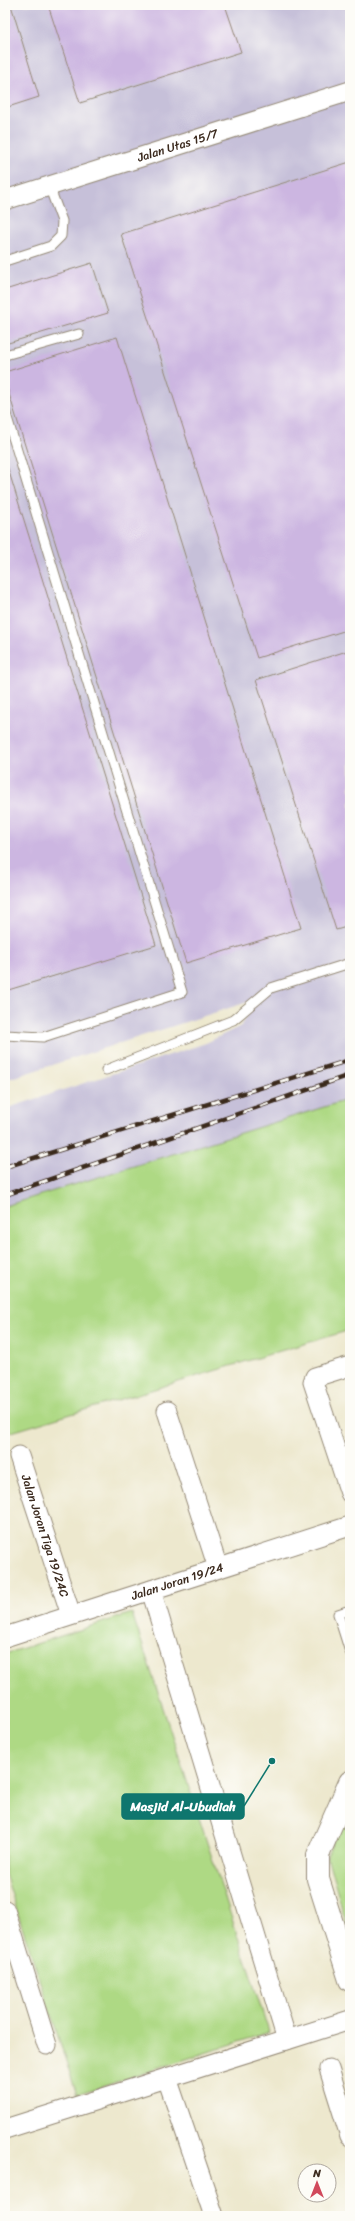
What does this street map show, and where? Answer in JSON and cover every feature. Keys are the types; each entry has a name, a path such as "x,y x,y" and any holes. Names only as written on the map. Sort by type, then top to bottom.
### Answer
{"street":[{"name":"Jalan Utas 15/7","path":"5,200 350,91"},
{"path":"350,1366 315,1377 313,1382 350,1493"},
{"path":"167,1411 218,1568"},
{"name":"Jalan Joran Tiga 19/24C","path":"19,1456 71,1615"},
{"name":"Jalan Joran 19/24","path":"5,1637 350,1526"},
{"path":"151,1590 287,2040"},
{"path":"349,1972 318,1879 318,1855 350,1782"},
{"path":"5,1910 47,2045"},
{"path":"5,2129 350,2020"},
{"path":"329,2070 350,2136"},
{"path":"167,2078 214,2216"}],"lane":[{"path":"5,262 51,246 61,236 62,221 49,186"},
{"path":"5,355 79,334"},
{"path":"5,411 182,992 43,1037 5,1035"},
{"path":"106,1070 233,1020 271,988 350,963"},
{"path":"350,1610 338,1614 350,1652"}],"shaded area":[{"path":"5,5 350,5 350,1099 5,1206 5,1109 206,1043 241,1026 254,1000 5,1080"}],"green space":[{"path":"350,1099 350,1330 5,1434 5,1206"},
{"path":"132,1613 269,2032 77,2095 5,1874 5,1654"},
{"path":"350,1798 350,1937 327,1856"}],"building":[{"path":"5,5 11,5 39,97 5,108"},
{"path":"48,5 225,5 241,52 80,103"},
{"path":"350,162 350,629 257,658 121,234"},
{"path":"92,263 108,313 5,344 5,290"},
{"path":"117,337 301,928 186,963 5,381 5,372"},
{"path":"5,459 156,945 5,991"},
{"path":"350,650 350,926 336,930 256,680"}],"railway":[{"path":"5,1167 350,1060"},
{"path":"5,1195 350,1075"}],"place":[{"name":"Masjid Al-Ubudiah","path":"272,1761"}]}
